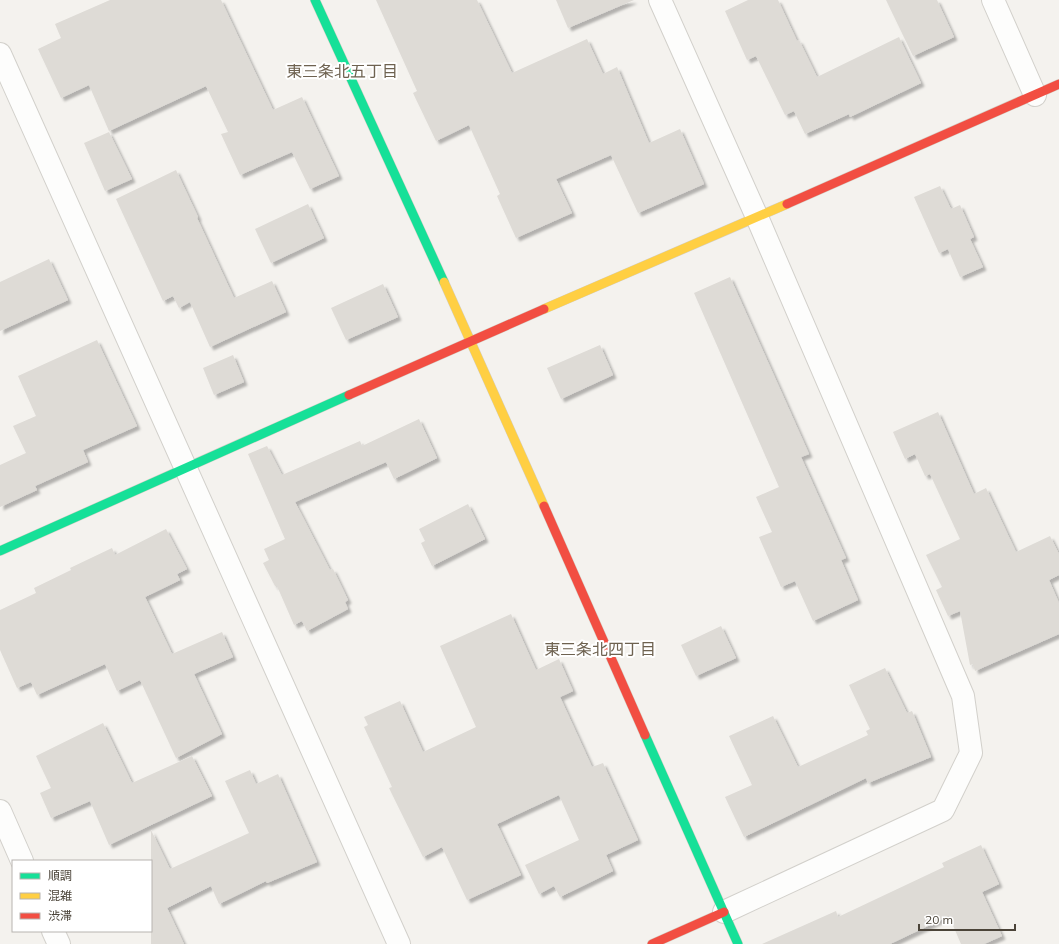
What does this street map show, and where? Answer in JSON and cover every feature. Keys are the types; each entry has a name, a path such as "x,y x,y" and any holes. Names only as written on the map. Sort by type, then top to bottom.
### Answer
{"street":[{"path":"315,0 471,341 738,944"},
{"path":"652,944 943,810 971,753 963,696 757,217 660,0"},
{"path":"993,0 1035,95"},
{"path":"0,54 399,944"},
{"path":"0,551 471,341 1059,84"},
{"path":"0,811 22,860"},
{"path":"53,932 59,944"}],"building":[{"path":"110,0 221,0 273,110 302,97 339,176 310,189 292,152 240,175 221,134 228,132 206,86 109,131 89,85 61,98 38,49 61,38 55,24"},
{"path":"376,0 477,0 512,73 587,39 603,74 617,67 649,143 680,129 704,184 638,213 611,155 556,179 572,213 516,238 497,196 500,194 469,125 436,141 413,93 417,91"},
{"path":"556,0 634,0 568,28"},
{"path":"748,0 778,0 797,41 799,40 817,77 899,37 921,83 850,117 849,114 805,134 794,111 785,115 756,56 747,60 725,11"},
{"path":"886,0 937,0 954,37 913,56"},
{"path":"109,132 132,179 105,191 84,143"},
{"path":"176,170 234,298 272,281 286,312 210,347 190,302 179,308 173,296 163,301 116,199"},
{"path":"940,186 951,209 960,205 974,237 970,239 983,267 960,277 948,249 939,253 914,197"},
{"path":"308,204 324,238 271,263 255,229"},
{"path":"49,259 68,300 0,331 0,282"},
{"path":"730,277 809,454 801,457 846,558 841,560 858,600 813,621 795,581 781,587 759,537 772,532 756,497 779,487 694,293"},
{"path":"383,284 398,317 346,340 331,308"},
{"path":"97,340 137,426 83,450 88,462 35,486 37,490 0,507 0,465 26,453 13,426 36,416 18,376"},
{"path":"600,345 613,375 561,399 547,368"},
{"path":"233,355 244,382 214,395 203,368"},
{"path":"938,412 974,494 986,488 1016,552 1050,536 1059,554 1059,575 1049,580 1059,603 1059,634 975,671 973,664 970,665 960,611 948,616 936,590 942,587 926,555 960,539 930,474 925,476 915,454 905,459 893,432"},
{"path":"419,419 437,458 394,479 386,462 295,502 330,570 333,569 348,600 345,602 348,609 307,631 302,621 294,625 277,586 275,586 263,563 269,560 264,549 285,539 248,454 267,446 282,475 360,441 362,446"},
{"path":"468,504 485,539 432,566 421,543 425,541 419,529"},
{"path":"166,529 187,569 177,574 180,580 145,597 172,654 222,632 233,657 194,674 222,734 176,758 140,680 117,691 105,664 37,695 31,682 17,688 0,650 0,610 36,593 34,588 71,570 70,568 112,548 115,555"},
{"path":"511,614 536,670 559,659 573,691 560,697 592,767 603,763 638,840 606,855 613,871 560,897 554,886 539,894 525,865 579,840 559,795 497,824 521,875 467,900 442,847 423,857 389,788 392,787 364,727 368,725 364,717 400,701 423,752 476,727 440,646"},
{"path":"721,626 736,658 696,676 681,645"},
{"path":"885,668 907,713 912,711 931,757 868,783 866,778 744,837 725,797 752,785 729,736 773,716 798,767 868,735 866,731 870,729 849,685"},
{"path":"103,723 132,783 192,756 212,796 109,845 90,801 51,818 40,793 51,788 36,756"},
{"path":"250,770 256,784 278,774 317,862 267,883 266,881 219,904 211,886 167,908 184,944 151,944 151,830 170,869 249,833 225,781"},
{"path":"981,845 999,884 982,892 1002,936 984,944 961,944 949,916 890,944 762,944 836,911 838,917 944,867 942,863"}],"traffic: fast":[{"path":"315,0 444,282"},
{"path":"0,551 349,395"},
{"path":"645,735 738,944"}],"traffic: slow":[{"path":"544,309 787,204"},
{"path":"444,282 544,506"}],"traffic: jam":[{"path":"787,204 1059,84"},
{"path":"349,395 544,309"},
{"path":"544,506 645,735"},
{"path":"652,944 724,912"}],"district":[{"name":"東三条北五丁目","path":"342,71"},
{"name":"東三条北四丁目","path":"600,649"}]}
